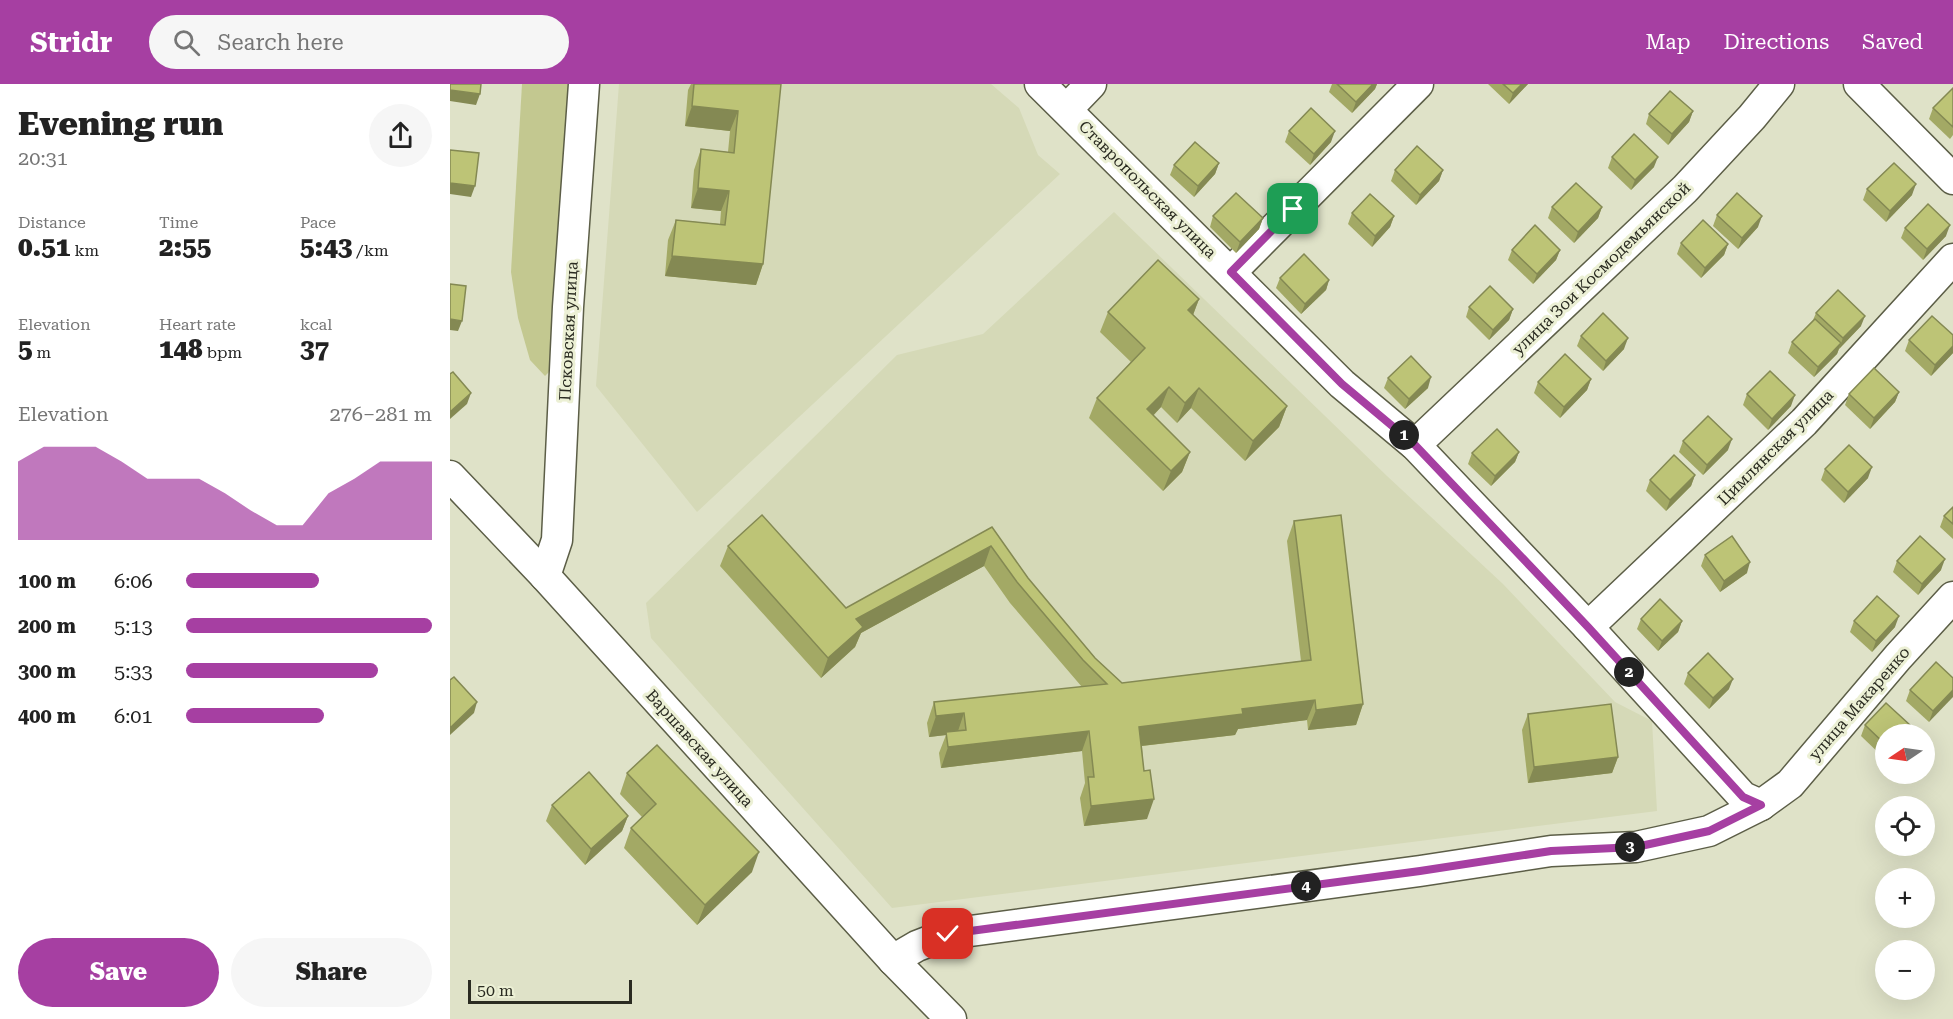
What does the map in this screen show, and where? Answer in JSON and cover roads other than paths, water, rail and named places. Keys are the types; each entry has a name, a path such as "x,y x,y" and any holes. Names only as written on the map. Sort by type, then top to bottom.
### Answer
{"street":[{"name":"Псковская улица","path":"545,576 557,540 568,307 584,84"},
{"name":"Ставропольская улица","path":"1040,84 1342,384 1415,445 1588,627 1743,797 1761,805"},
{"path":"1067,110 1091,84"},
{"path":"1231,272 1418,84"},
{"name":"улица Зои Космодемьянской","path":"1415,445 1685,189 1752,117 1779,84"},
{"path":"1859,84 1953,179"},
{"name":"Цимлянская улица","path":"1588,627 1804,422 1953,259"},
{"name":"Варшавская улица","path":"450,476 545,576 893,960 951,1019"},
{"name":"улица Макаренко","path":"893,960 917,946 948,934 1420,871 1551,851 1636,847 1709,831 1761,805 1790,784 1898,657 1953,597"}]}
